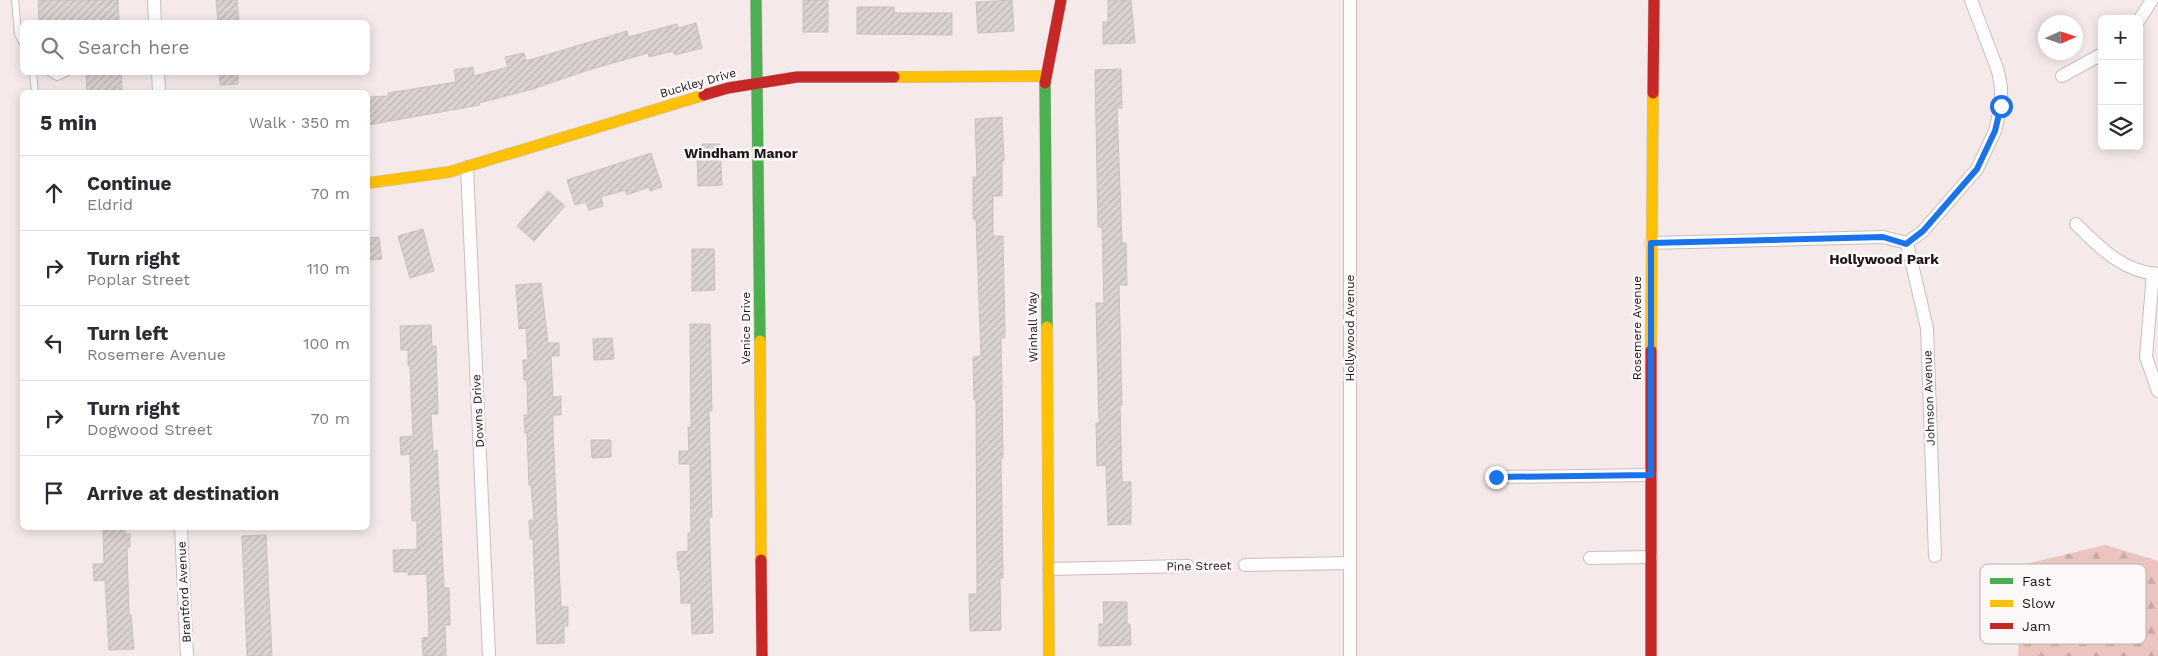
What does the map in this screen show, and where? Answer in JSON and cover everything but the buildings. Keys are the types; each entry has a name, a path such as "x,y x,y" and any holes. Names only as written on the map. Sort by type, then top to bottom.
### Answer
{"street":[{"path":"154,0 155,20"},
{"name":"Venice Drive","path":"756,0 762,656"},
{"name":"Winhall Way","path":"1049,656 1045,76 1061,0"},
{"name":"Hollywood Avenue","path":"1350,0 1350,656"},
{"name":"Rosemere Avenue","path":"1651,656 1651,243 1654,0"},
{"path":"1651,243 1883,237 1906,244 1923,231 1977,169 1995,131 2001,106 2001,87 1998,71 1970,0"},
{"path":"2142,15 2152,0"},
{"path":"2062,76 2098,56"},
{"path":"158,75 160,90"},
{"name":"Buckley Drive","path":"370,183 449,172 728,88 758,82 797,77 1045,76"},
{"name":"Downs Drive","path":"467,167 488,656"},
{"path":"2076,224 2100,249 2122,264 2156,274 2146,357 2158,391"},
{"name":"Johnson Avenue","path":"1906,244 1927,328 1935,556"},
{"path":"1496,477 1651,475"},
{"name":"Brantford Avenue","path":"181,530 187,656"},
{"path":"1590,558 1651,557"},
{"name":"Pine Street","path":"1245,565 1350,564"},
{"name":"Pine Street","path":"1049,569 1188,566"}],"lane":[{"path":"14,0 20,38"},
{"path":"33,75 35,90"}],"path":[{"name":"Pine Street","path":"1188,566 1245,565"}],"green space":[{"path":"2105,545 2158,561 2158,656 2018,656 2019,644 2146,644 2146,564 2026,564"}],"traffic: fast":[{"path":"756,0 760,341"},
{"path":"1045,83 1047,327"}],"traffic: slow":[{"path":"894,77 1045,76"},
{"path":"1651,351 1653,93"},
{"path":"370,183 449,172 704,95"},
{"path":"1047,327 1049,656"},
{"path":"760,341 761,560"}],"traffic: jam":[{"path":"1045,83 1061,0"},
{"path":"1653,93 1654,0"},
{"path":"704,95 728,88 797,77 894,77"},
{"path":"1651,351 1651,656"},
{"path":"761,560 762,656"}],"district":[{"name":"Windham Manor","path":"741,153"},
{"name":"Hollywood Park","path":"1884,259"}],"route":[{"path":"1496,477 1651,475 1651,243 1883,237 1906,244 1923,231 1977,169 1995,131 2001,106"}]}
